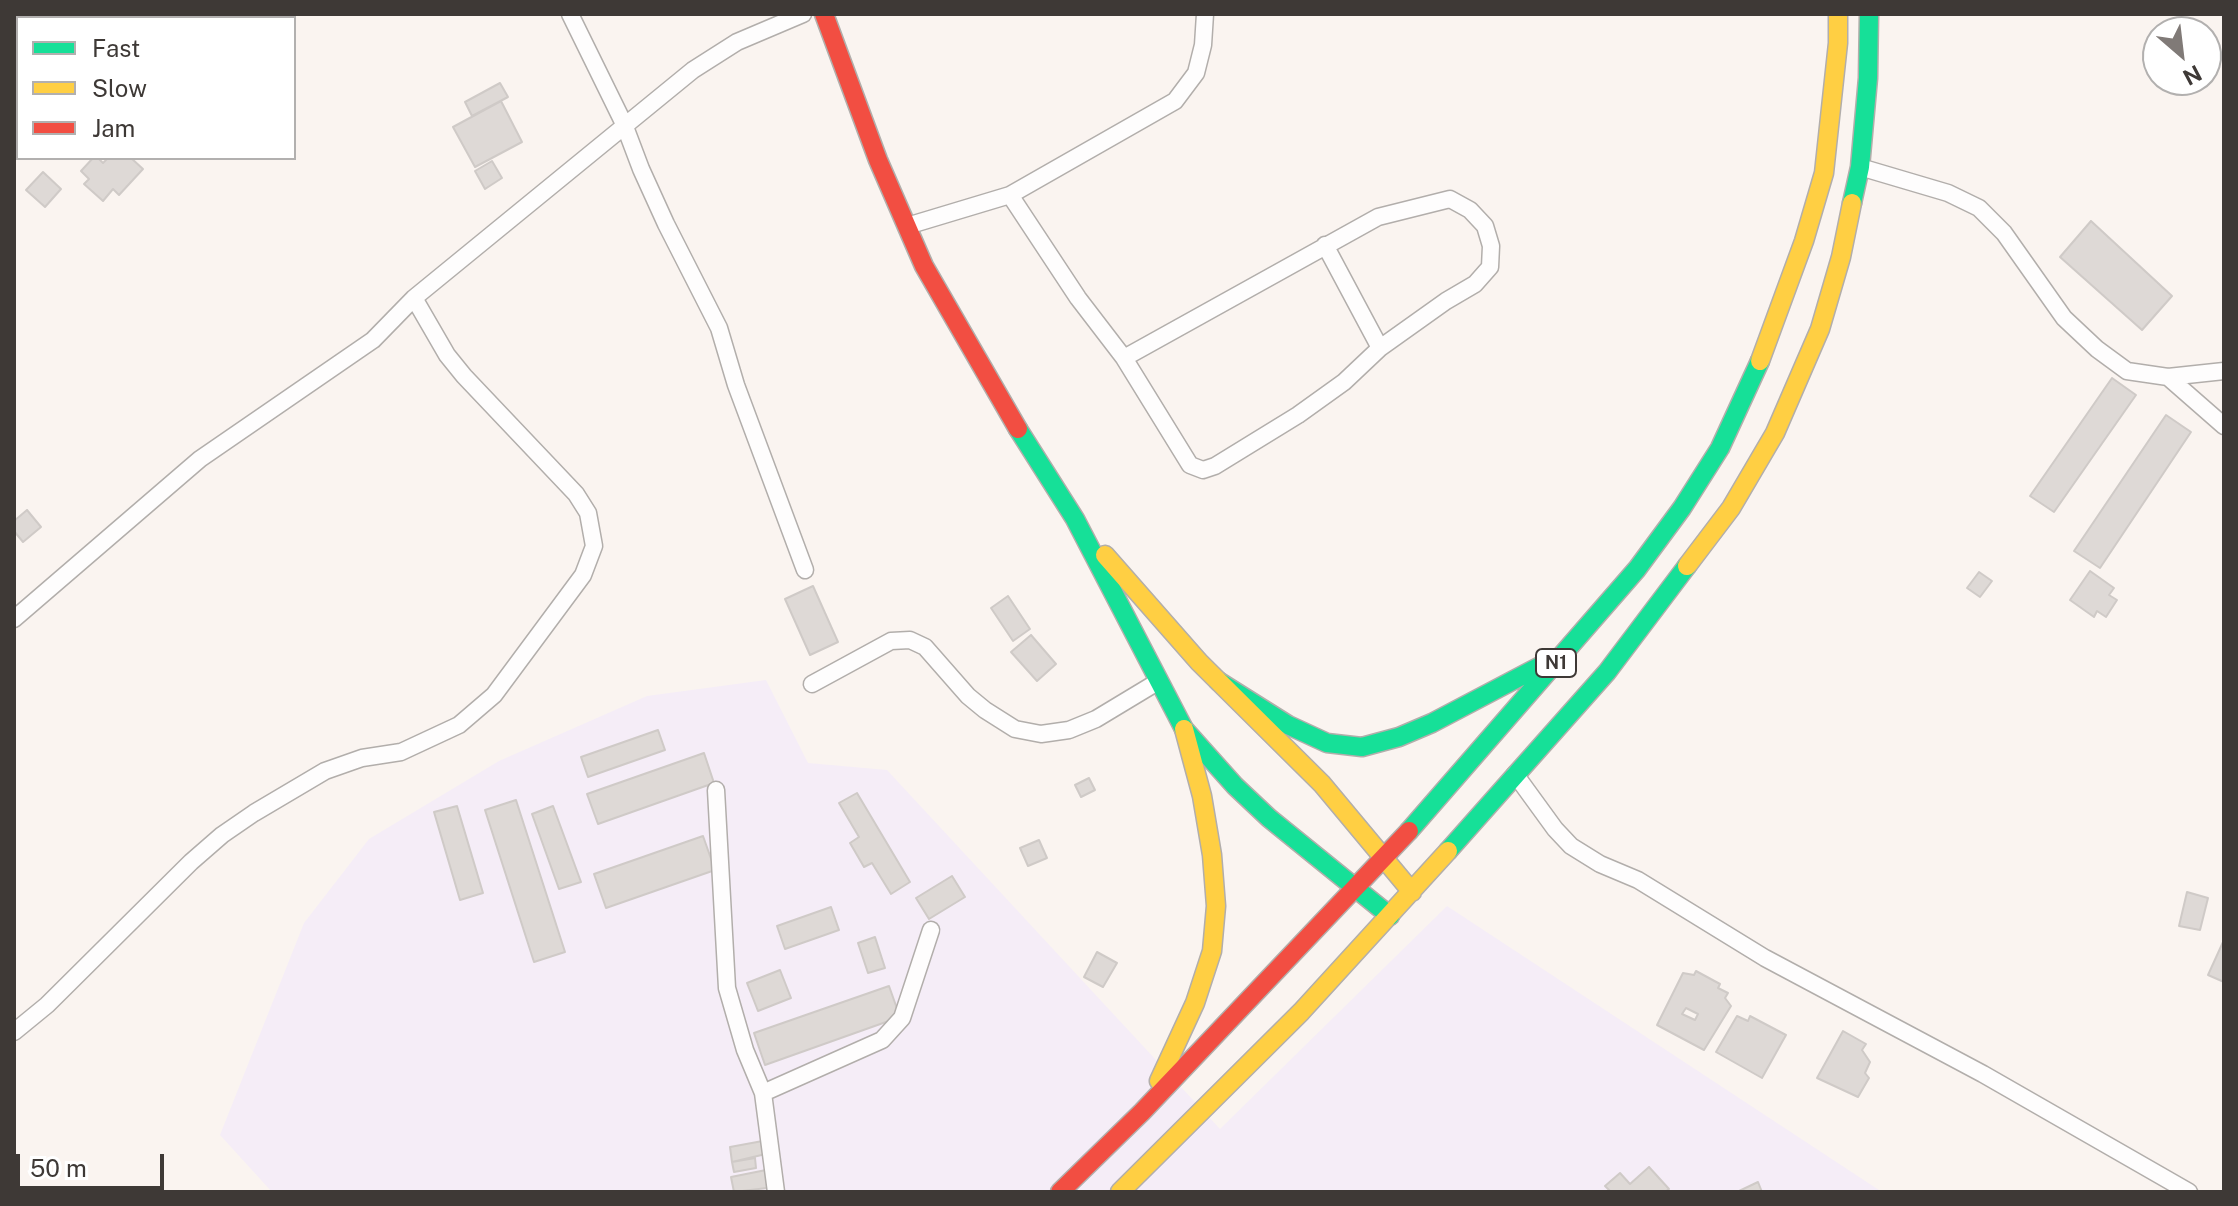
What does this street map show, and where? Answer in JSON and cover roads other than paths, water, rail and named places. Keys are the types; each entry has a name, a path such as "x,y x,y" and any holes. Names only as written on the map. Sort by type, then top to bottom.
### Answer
{"main road":[{"path":"824,14 878,160 924,266 1024,440 1075,519 1184,729 1202,796 1212,855 1216,906 1212,951 1189,1017 1142,1112"},
{"name":"N1","path":"1060,1192 1142,1112 1385,859 1637,569 1682,508 1720,448 1757,369 1804,241 1824,173 1838,43 1838,14"},
{"name":"N1","path":"1120,1192 1301,1012 1412,892 1607,672 1731,508 1775,433 1820,329 1841,257 1860,167 1868,78 1869,14"},
{"path":"1075,519 1218,681 1322,784 1412,892"},
{"path":"1218,681 1288,725 1327,743 1362,747 1399,737 1432,723 1564,654"},
{"path":"1184,729 1269,818 1390,916"}],"street":[{"path":"570,14 624,124 666,224 719,328 736,385 805,570"},
{"path":"14,619 200,459 373,340 414,298 693,70 737,42 803,14"},
{"path":"907,226 1010,195 1175,101 1196,73 1203,45 1205,14"},
{"path":"1860,167 1948,193 1979,208 2004,233 2064,318 2097,349 2127,371 2168,377 2224,371"},
{"path":"1010,195 1078,298 1124,358 1190,465 1203,470 1215,466 1298,415 1344,382 1380,348 1475,284 1490,267 1491,246 1485,226 1470,210 1450,199 1378,217 1124,358"},
{"path":"1325,245 1380,348"},
{"path":"14,1032 33,1019 191,862 232,828 325,771 362,758 401,752 459,725 494,695 583,575 594,546 588,513 576,494 447,355 414,298"},
{"path":"2168,377 2224,426"},
{"path":"812,684 891,641 910,640 925,647 968,696 985,710 1015,729 1041,734 1069,730 1096,719 1159,681"},
{"path":"1515,774 1555,829 1571,846 1590,858 1638,880 1765,958 1983,1074 2189,1192"},
{"path":"716,790 727,988 745,1050 763,1093 776,1192"},
{"path":"763,1093 882,1040 902,1018 931,930"}]}
